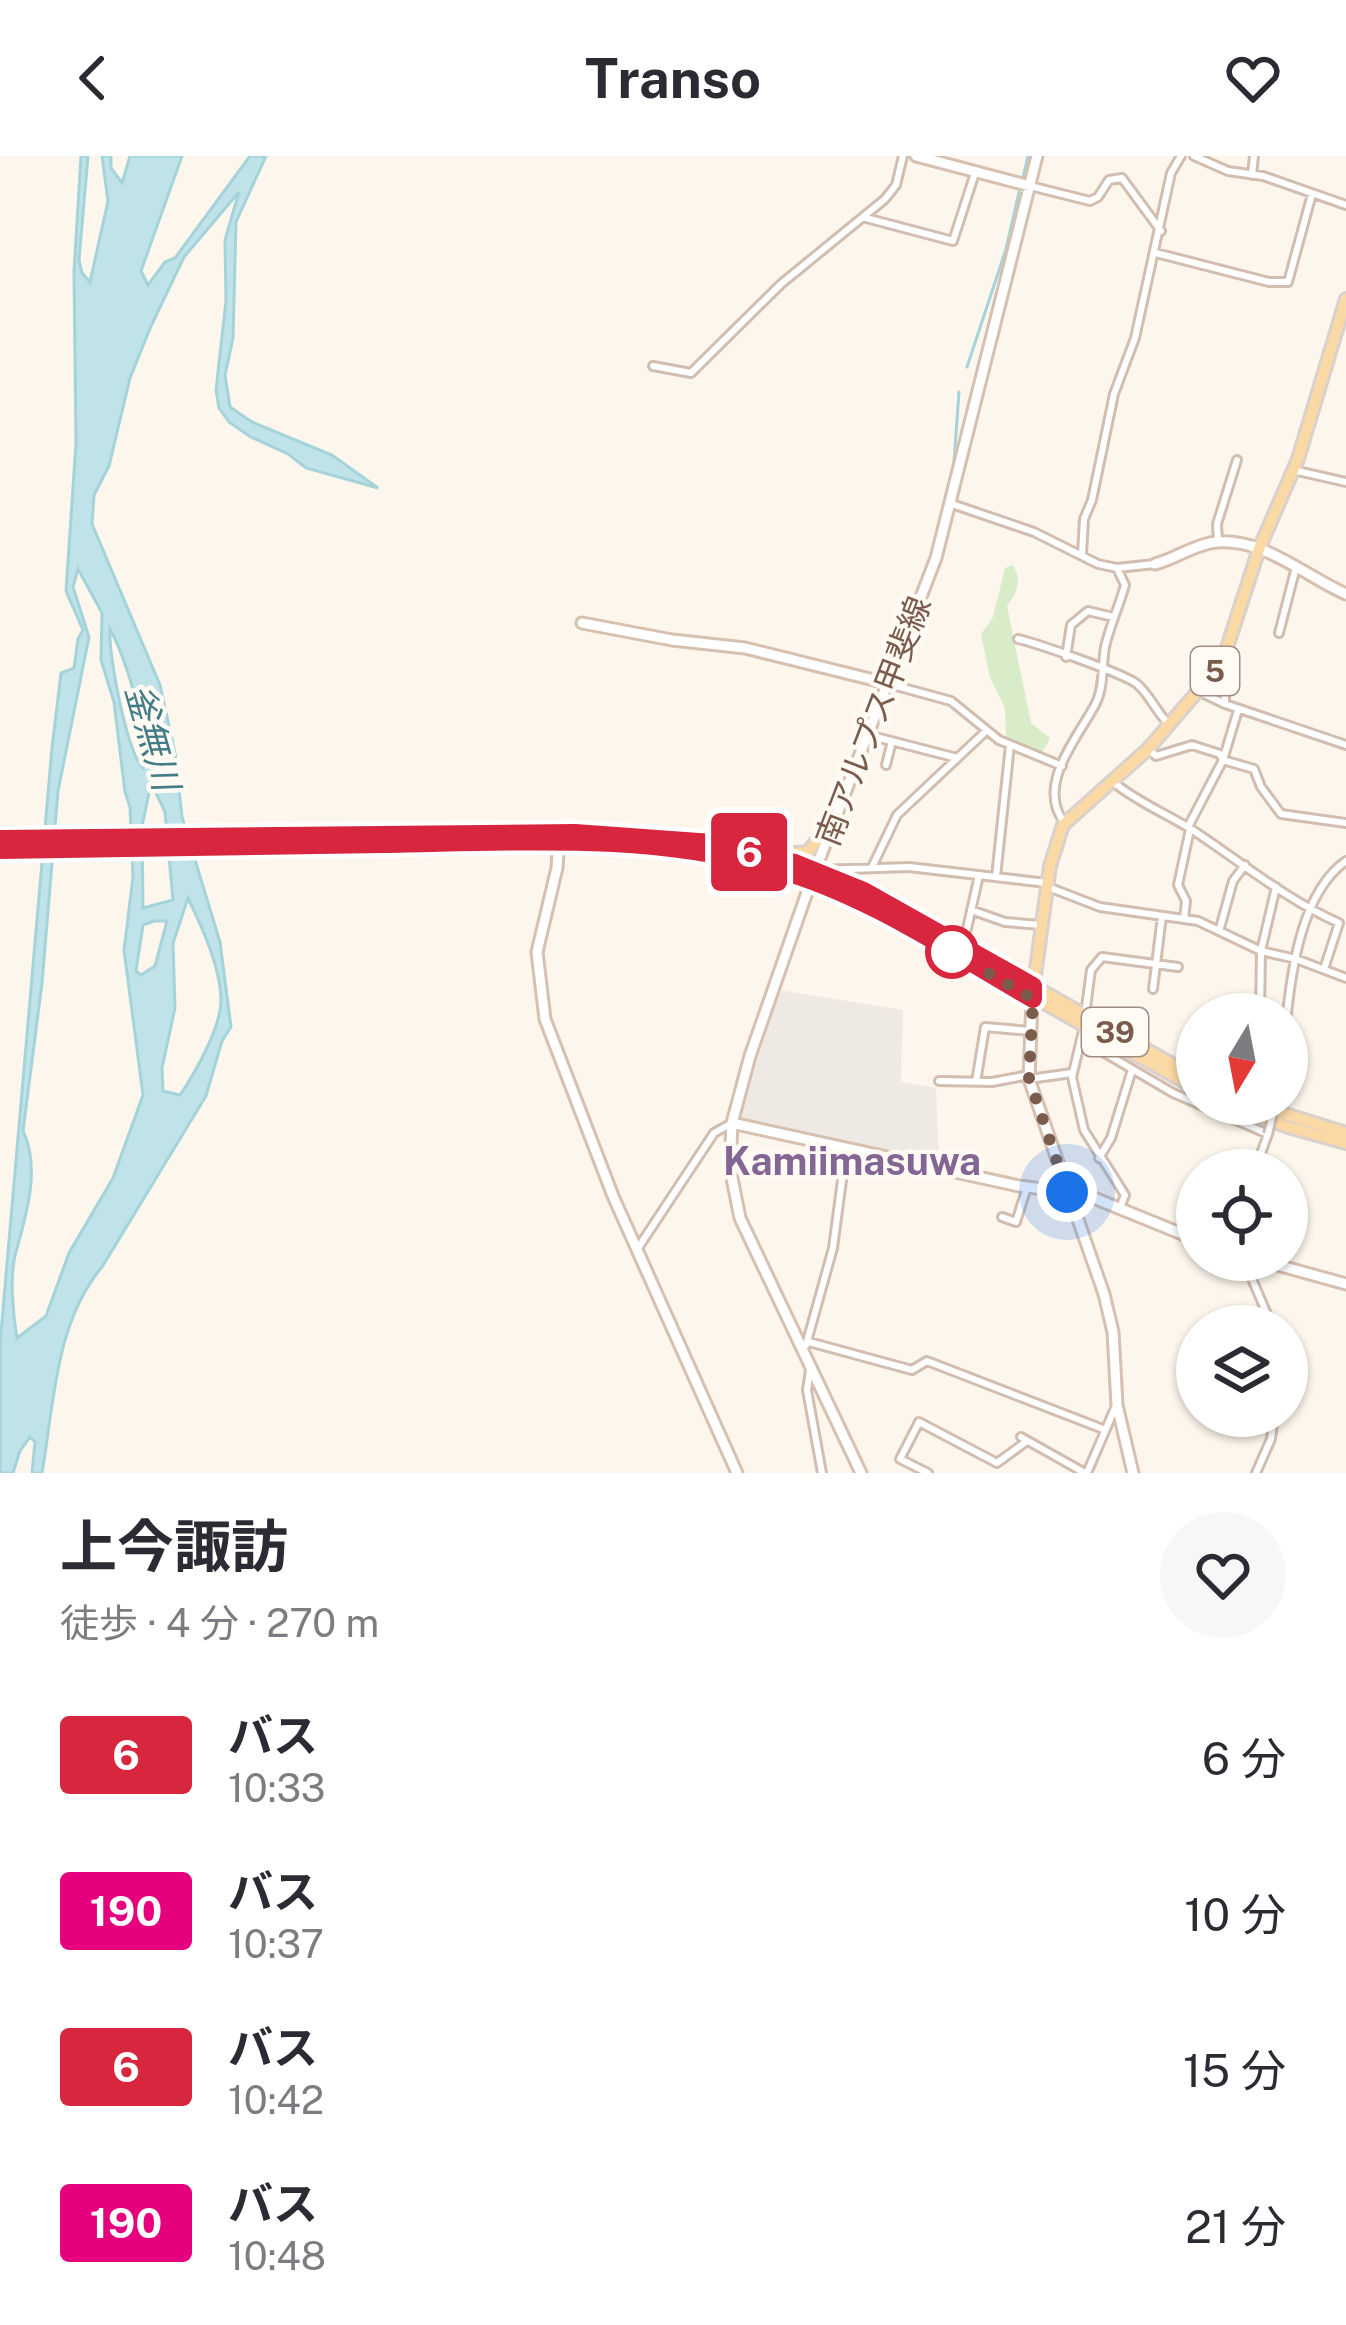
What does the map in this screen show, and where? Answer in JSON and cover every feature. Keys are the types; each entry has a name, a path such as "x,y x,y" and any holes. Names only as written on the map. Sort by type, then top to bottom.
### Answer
{"main road":[{"name":"5","path":"1065,823 1148,749 1222,663 1258,549 1293,470 1346,299"},
{"path":"0,839 660,837 801,855 814,846 835,817"},
{"path":"723,845 813,876 1033,993 1047,885 1065,823"},
{"path":"0,850 506,838"},
{"path":"559,838 691,850 813,876"},
{"name":"39","path":"1033,993 1083,1027 1176,1078"},
{"name":"39","path":"1083,1027 1176,1069"},
{"path":"1308,1121 1346,1133"},
{"path":"1283,1125 1346,1143"}],"street":[{"path":"652,366 691,374 782,284 866,218 896,185 903,156"},
{"path":"916,156 1090,201 1109,180 1122,178 1161,232"},
{"name":"南アルプス甲斐線","path":"861,1473 810,1368 805,1346 740,1218 730,1168 732,1123 750,1056 813,876 923,594 952,504 1037,156"},
{"path":"1082,554 1084,519 1114,394 1136,338 1171,173 1181,156"},
{"path":"1194,156 1228,171 1346,205"},
{"path":"1252,175 1254,156"},
{"path":"866,218 953,241 974,173"},
{"path":"1156,253 1269,282 1288,282 1312,194"},
{"path":"1218,542 1217,524 1237,460"},
{"path":"1293,470 1346,482"},
{"path":"952,504 1098,564 1118,568 1155,565 1218,542 1258,549 1346,594"},
{"path":"1279,633 1296,567"},
{"path":"1065,823 1055,806 1062,766 1097,702 1112,617 1125,585 1118,568"},
{"path":"1066,657 1071,625 1088,611 1112,617"},
{"path":"582,622 745,648 950,700 1010,746 1062,766"},
{"path":"1018,639 1127,677 1142,688 1152,708 1170,725"},
{"path":"1222,663 1225,704"},
{"path":"1198,691 1346,745"},
{"path":"1184,919 1186,901 1178,885 1189,828 1223,760 1238,709"},
{"path":"872,866 897,815 986,731"},
{"path":"866,734 957,758"},
{"path":"886,765 892,741"},
{"path":"996,878 1010,746"},
{"path":"1148,749 1156,756 1198,746 1220,754 1223,760 1254,769 1281,814 1346,823"},
{"path":"1113,782 1139,803 1189,828 1312,910 1339,922 1324,969"},
{"path":"559,838 557,868 537,952 545,1019 636,1250 737,1473"},
{"path":"1290,993 1312,910 1334,870 1346,862"},
{"path":"1220,928 1233,881 1245,865"},
{"path":"813,876 872,866 1047,885 1100,907 1220,928 1261,950 1346,978"},
{"path":"967,928 979,875"},
{"path":"1260,993 1261,950 1276,887"},
{"path":"971,910 1005,922 1040,925"},
{"path":"1153,988 1162,916"},
{"path":"1120,1208 1125,1195 1084,1130 1072,1073 1091,970 1102,957 1178,967"},
{"path":"1033,993 1029,1077 1108,1313 1117,1405 1133,1473"},
{"path":"976,1082 985,1027 1031,1031"},
{"path":"1083,1027 1132,1070 1204,1108 1268,1134"},
{"path":"1099,1158 1111,1138 1132,1070"},
{"path":"939,1081 1072,1073"},
{"path":"636,1250 713,1133 732,1123 1067,1192 1176,1231"},
{"path":"1263,1149 1270,1125"},
{"path":"846,1150 832,1248 805,1346 912,1370 927,1361 1103,1430"},
{"path":"1002,1217 1016,1222 1028,1187"},
{"path":"1308,1274 1346,1284"},
{"path":"810,1368 807,1390 822,1473"},
{"path":"928,1473 899,1459 919,1422 997,1462 1024,1439 1086,1473 1117,1405"},
{"path":"1256,1473 1271,1437"}],"shaded area":[{"path":"773,989 903,1010 901,1082 936,1088 939,1166 732,1123"}],"green space":[{"path":"1013,565 1018,586 1007,606 1031,723 1050,738 1041,755 1006,738 1005,708 990,678 981,634 993,617 1005,568"}],"water":[{"name":"釜無川","path":"81,156 88,156 79,260 90,282 108,201 102,156 111,156 111,168 122,183 130,156 182,156 141,271 148,285 165,262 175,258 250,156 266,156 236,222 233,338 225,375 230,407 252,422 332,455 378,488 306,468 249,436 219,408 216,390 226,301 225,240 239,192 184,257 151,326 130,378 109,466 94,495 92,524 160,685 175,753 182,817 220,942 231,1027 222,1041 206,1096 74,1313 59,1365 42,1473 32,1473 35,1442 30,1437 13,1473 0,1473 0,1344 52,748 61,673 74,668 83,630 66,591 76,443 74,272","holes":["78,569 102,613 101,660 114,702 130,807 133,877 124,950 143,1095 113,1178 69,1253 46,1316 17,1338 13,1272 31,1176 23,1131 42,983 58,791 89,637 73,587","110,629 140,719 143,768 125,724","150,789 165,812 173,900 143,908 142,826","188,898 214,960 221,998 212,1035 180,1095 163,1091 162,1068 175,1008 173,943","167,921 155,966 141,975 136,971 143,925"]}],"waterway":[{"path":"1023,178 1028,156"},
{"path":"967,367 1006,249 1019,192"},
{"path":"954,462 959,392"}],"bus line":[{"name":"6","path":"0,839 575,833 712,843 795,863 864,891 1033,986 1033,999 862,902 774,868 677,848 506,842 0,850"}],"district":[{"name":"Kamiimasuwa","path":"852,1161"}],"route":[{"path":"952,952 1033,999 1029,1078 1067,1192"}]}
